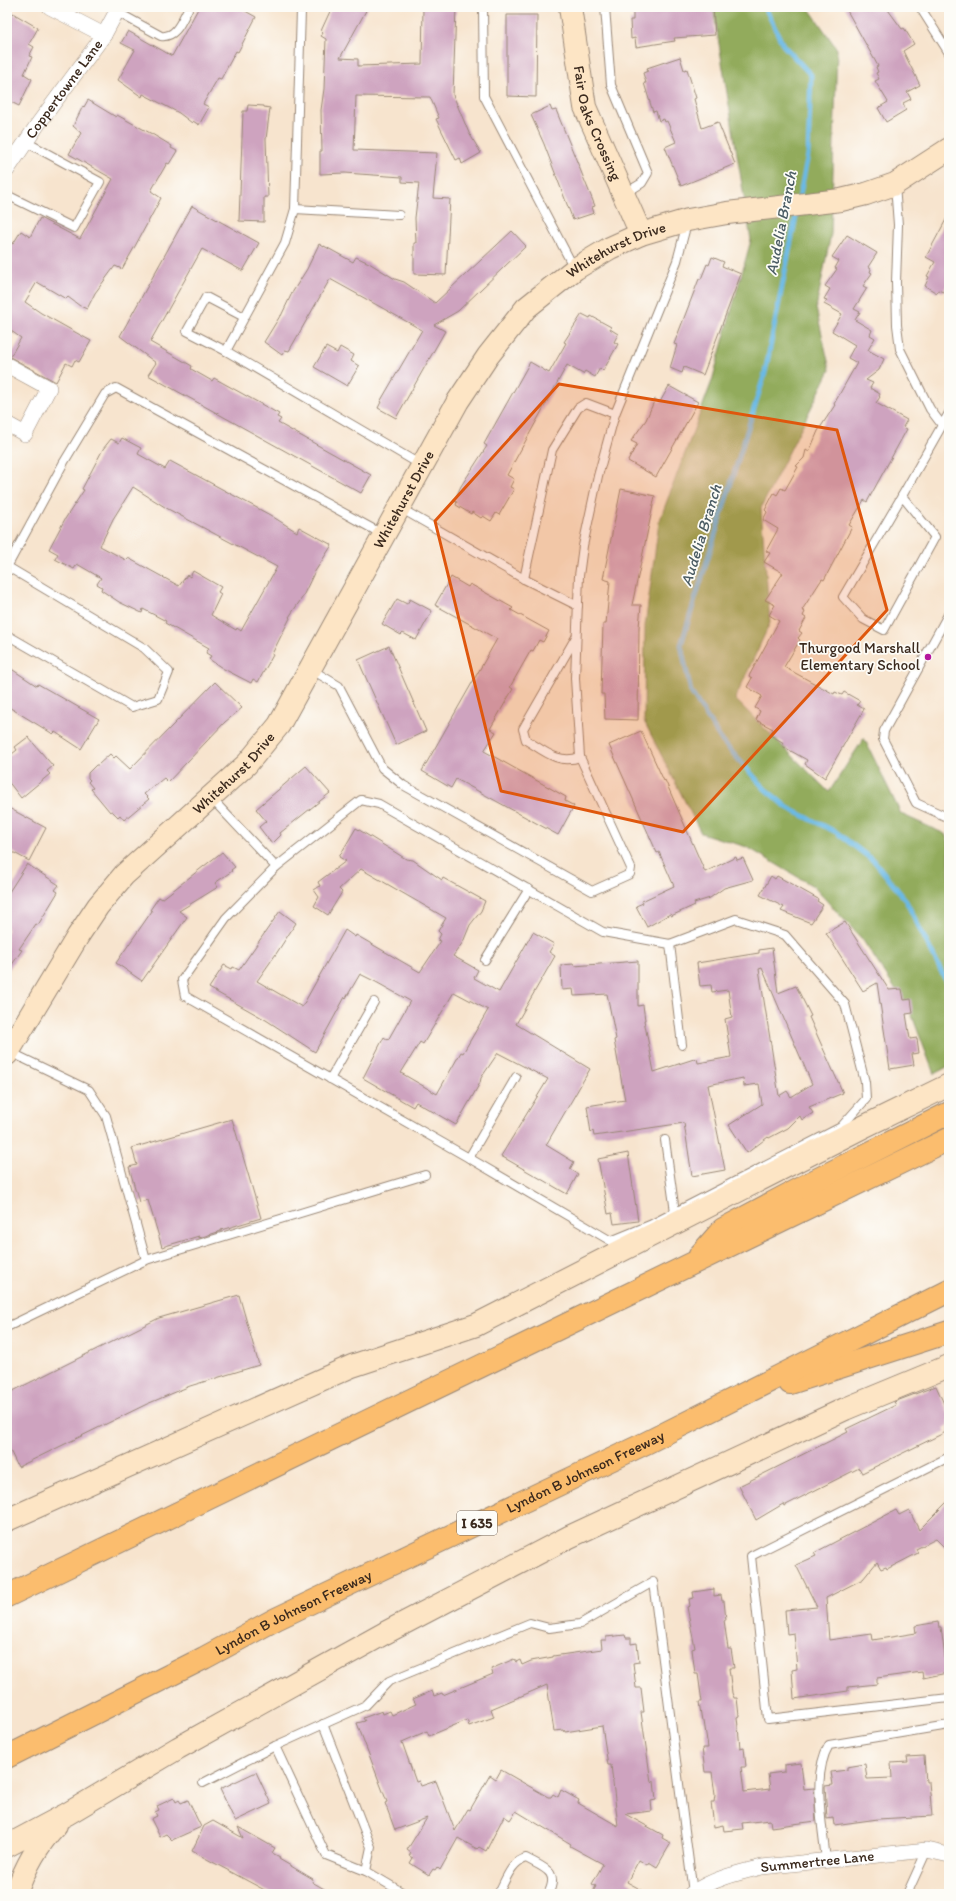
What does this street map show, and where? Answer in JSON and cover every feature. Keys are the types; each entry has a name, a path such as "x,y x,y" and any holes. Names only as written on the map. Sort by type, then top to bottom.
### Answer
{"highway":[{"path":"692,1263 723,1229 949,1113"},
{"path":"7,1596 481,1365 879,1174 949,1138"},
{"name":"Lyndon B Johnson Freeway","path":"7,1757 204,1658 276,1619 726,1404 949,1291"},
{"path":"726,1404 949,1332"}],"main road":[{"name":"Fair Oaks Crossing","path":"570,7 585,107 641,234"},
{"name":"Whitehurst Drive","path":"8,1053 78,936 98,906 124,875 247,764 279,725 458,401 488,356 526,308 575,269 610,248 641,234 688,220 769,208 841,200 866,194 895,184 949,150"},
{"path":"7,1520 352,1366 476,1325 863,1126 949,1085"},
{"path":"7,1846 67,1814 178,1748 392,1630 569,1537 846,1409 949,1366"},
{"path":"16,1894 27,1864 42,1840 67,1814"},
{"path":"7,1829 42,1828"}],"street":[{"path":"50,7 104,35"},
{"name":"Coppertowne Lane","path":"7,170 104,35 118,9"},
{"path":"7,365 49,388 25,434 7,424"},
{"name":"Summertree Lane","path":"692,1893 703,1886 736,1873 762,1867 927,1850 949,1855"}],"lane":[{"path":"118,9 161,36 167,37 174,34 189,7"},
{"path":"226,351 285,243 295,209 301,10 303,7"},
{"path":"483,7 484,96 575,269"},
{"path":"605,7 611,85 648,173 642,183 624,195"},
{"path":"920,7 949,53"},
{"path":"7,195 74,228 100,182 26,142"},
{"path":"895,184 898,224 896,282 897,325 900,349 930,409 942,425"},
{"path":"295,209 398,215"},
{"path":"311,669 339,686 382,768 403,785 592,892 630,874 631,868 580,757 575,678 579,576 583,546 598,476 615,414 677,261 688,220"},
{"path":"244,317 206,297 187,331 226,351 422,466"},
{"path":"7,635 132,707 158,699 169,672 144,648 7,567 64,462 105,394 116,388 384,535"},
{"path":"524,579 552,450 578,408 586,403 615,414"},
{"path":"902,496 935,537 884,630 863,618 842,596 902,496 949,413"},
{"path":"399,508 524,579 578,606"},
{"path":"949,613 884,731 883,739 916,803 949,818"},
{"path":"577,635 524,729 526,740 561,760 570,761 580,757"},
{"path":"210,798 276,868"},
{"path":"361,800 380,804 603,932 670,944 736,919 785,935 845,1004 865,1082 866,1099 841,1127 650,1225 611,1241 185,996 182,980 226,918 276,868 361,800"},
{"path":"485,960 529,889"},
{"path":"670,944 682,1045"},
{"path":"330,1079 374,1002"},
{"path":"8,1053 89,1090 102,1109 106,1116 146,1260"},
{"path":"469,1158 516,1077"},
{"path":"665,1140 675,1212"},
{"path":"7,1327 146,1260 425,1176"},
{"path":"949,1457 751,1556 768,1719 949,1698"},
{"path":"203,1783 275,1746 366,1705 389,1680 530,1623 549,1628 580,1624 653,1582 692,1893"},
{"path":"323,1724 371,1846 366,1871"},
{"path":"826,1860 819,1786 824,1753 829,1745 949,1725"},
{"path":"275,1746 326,1855 366,1871 405,1894"},
{"path":"907,1894 927,1850"},
{"path":"498,1894 515,1864 520,1859 526,1858 550,1872 553,1878 553,1884 548,1894"}],"highlighted area":[{"path":"559,384 837,430 887,610 683,832 501,791 435,521"}],"green space":[{"path":"713,7 808,7 837,49 831,234 816,308 830,370 761,508 770,623 735,699 829,792 864,738 901,814 945,834 949,843 949,1066 934,1074 911,1013 862,939 813,886 747,847 701,833 644,721 645,626 659,522 712,381 751,240"}],"building":[{"path":"199,7 238,7 256,17 238,52 236,51 221,79 218,78 203,104 209,107 199,125 193,121 192,123 179,113 143,94 142,97 118,80 135,50 121,43 128,31 172,56"},
{"path":"332,7 368,7 340,58 358,59 358,66 422,64 423,7 456,7 453,95 469,133 481,153 462,164 460,158 456,160 436,119 439,118 430,97 356,96 354,150 437,153 433,198 450,199 446,275 414,274 414,243 416,243 415,218 419,183 402,182 402,177 345,173 320,174 320,151 322,151 321,110 324,89 326,39 321,36 323,33 321,31"},
{"path":"652,7 713,7 715,35 674,38 675,41 636,47 635,38 631,39 630,20 633,20 633,10"},
{"path":"845,7 886,7 902,29 904,28 914,44 903,51 920,85 907,92 911,99 903,103 906,110 886,122 878,108 888,102 875,81 879,79 876,73 878,72 876,67 878,66"},
{"path":"11,12 38,28 29,44 34,47 29,56 32,57 24,74 32,79 19,106 7,100 7,19"},
{"path":"507,15 537,15 536,97 507,96"},
{"path":"680,57 684,70 687,69 696,98 694,99 702,128 718,122 735,164 681,186 665,147 676,142 667,121 665,122 664,119 659,121 656,111 653,112 644,83 646,83 643,73 648,71 647,68"},
{"path":"88,100 116,117 117,115 152,134 172,146 171,148 177,151 169,164 167,163 151,191 161,198 134,248 122,269 115,266 95,293 87,309 80,306 68,297 66,299 37,282 25,302 41,313 91,341 79,362 75,360 72,366 66,363 56,382 10,357 21,338 7,328 7,240 13,244 21,231 30,237 40,218 80,239 113,179 69,154 81,133 73,126 83,106 84,107"},
{"path":"248,105 270,108 266,139 268,197 264,197 264,222 239,221 243,111 247,111"},
{"path":"550,106 552,111 556,110 595,206 592,207 594,213 573,220 544,144 531,115"},
{"path":"192,206 259,243 243,271 202,249 150,342 192,366 191,369 212,381 214,378 279,414 277,417 281,419 278,423 371,475 361,493 148,375 156,363 120,336"},
{"path":"949,214 949,281 943,292 938,290 937,293 925,286 929,277 927,276 935,262 926,257"},
{"path":"512,231 526,246 458,311 434,325 445,331 396,418 378,408 380,402 422,330 330,279 289,351 285,350 282,355 264,342 281,316 319,244 353,262 356,257 369,263 395,279 404,282 435,303"},
{"path":"847,235 877,253 868,267 871,269 870,272 872,273 863,286 867,288 854,309 860,312 855,320 872,330 870,335 875,338 868,350 884,359 879,370 866,380 873,383 870,388 880,394 880,397 876,403 907,420 903,427 907,429 867,502 864,500 849,525 852,527 824,580 822,579 802,610 805,612 803,616 806,618 799,631 802,633 798,638 800,640 784,667 834,694 835,692 842,695 844,692 860,701 857,705 864,709 825,778 805,764 807,760 782,746 784,743 770,735 773,729 756,720 760,711 755,708 762,696 747,687 752,678 749,676 779,621 769,615 775,605 765,600 783,573 764,562 770,553 766,551 778,529 763,520 767,512 765,510 774,493 777,495 781,488 785,490 798,467 796,466 804,458 806,450 809,452 818,431 835,405 834,404 857,363 848,358 855,345 832,331 842,314 824,304 827,300 824,299 830,289 825,286 837,269 835,268 839,261 832,257"},
{"path":"712,257 724,262 722,266 741,274 703,375 684,367 682,373 670,368 677,345 674,344 699,279 701,279 707,264 709,265"},
{"path":"582,314 590,318 591,316 611,327 610,329 618,334 614,342 618,344 603,371 600,368 595,377 585,371 583,374 567,365 507,475 514,479 510,487 514,489 499,515 496,513 491,521 483,516 481,518 472,512 471,514 456,505 457,502 454,501 461,486 487,446 484,444 530,362 549,373 566,343 564,342"},
{"path":"326,347 337,353 340,347 354,355 351,361 359,366 347,386 314,367"},
{"path":"669,386 698,402 656,477 628,461 637,444 631,441 646,420 655,399 660,402"},
{"path":"122,438 141,448 138,454 165,469 170,461 270,515 297,532 299,527 332,545 314,573 302,598 289,617 290,618 272,654 273,655 258,682 253,679 251,683 222,668 209,659 211,656 206,653 209,648 165,623 166,621 143,609 142,613 119,602 101,590 102,587 97,584 101,578 77,564 74,569 55,559 58,554 49,549 65,519 84,490 82,489 103,449 111,439 119,443","holes":["133,487 168,509 277,567 241,631 237,628 236,630 211,615 221,594 218,592 221,587 193,571 190,577 187,575 179,586 128,558 126,560 100,546 113,519"]},
{"path":"621,489 655,496 632,605 641,605 639,627 638,720 605,719 604,694 601,694 603,624 606,624 610,581 603,579"},
{"path":"451,577 468,587 470,584 513,608 511,610 549,631 543,642 539,640 533,651 531,650 510,687 513,689 490,729 496,732 484,751 566,797 565,801 574,806 558,835 456,779 451,788 422,771 497,639 435,605"},
{"path":"397,599 407,604 410,599 432,611 416,640 403,633 401,635 382,624"},
{"path":"389,646 426,731 396,745 358,660"},
{"path":"7,666 37,686 38,684 99,719 81,749 55,732 53,734 7,706"},
{"path":"215,682 242,708 225,722 168,782 164,778 144,794 149,799 124,820 120,815 118,817 112,811 110,812 91,789 93,788 88,782 90,780 88,778 88,773 110,754 114,758 116,756 130,769"},
{"path":"641,731 664,781 665,780 705,872 736,857 737,860 743,858 753,880 724,888 710,898 694,903 695,905 671,916 670,914 647,927 636,906 643,903 642,901 674,886 659,852 657,853 609,745"},
{"path":"28,737 53,766 47,771 50,774 21,798 7,780 7,758 17,750 15,747"},
{"path":"306,766 330,793 280,833 281,835 272,844 259,827 266,821 256,809"},
{"path":"7,807 46,828 29,861 7,849"},
{"path":"356,828 406,859 413,860 442,880 443,878 485,901 481,911 470,925 463,942 453,956 478,970 474,978 499,992 533,932 554,944 549,952 555,956 516,1024 590,1069 546,1145 574,1162 570,1169 578,1174 567,1194 501,1156 548,1079 498,1053 481,1078 480,1083 456,1125 416,1102 413,1107 363,1078 384,1037 388,1040 410,1001 376,982 360,974 346,998 345,997 315,1052 266,1020 209,988 224,965 232,969 233,967 239,970 280,911 296,923 257,981 302,1007 345,930 355,937 356,935 420,972 441,941 438,940 441,934 438,931 446,918 361,869 339,889 342,892 328,915 314,906 319,897 314,890 320,886 318,882 346,861 339,857","holes":["454,992 488,1010 463,1053 461,1052 437,1094 401,1073 420,1042 423,1044"]},
{"path":"222,852 235,867 231,870 232,871 215,883 218,887 179,911 187,917 142,981 116,963 152,911 150,910 159,897 162,899"},
{"path":"27,864 59,885 55,890 58,892 38,925 36,924 19,949 22,950 7,972 7,895"},
{"path":"771,876 775,879 777,876 818,899 817,901 823,905 811,923 781,911 784,907 760,895"},
{"path":"845,922 889,990 902,989 904,1000 911,999 913,1013 906,1014 910,1039 917,1038 919,1053 912,1054 914,1065 890,1069 877,983 863,991 826,933"},
{"path":"772,948 778,993 796,986 811,1016 809,1017 843,1093 809,1107 813,1113 802,1120 800,1116 788,1128 769,1138 768,1137 747,1153 729,1125 762,1104 759,1084 744,1086 743,1078 708,1085 725,1170 692,1176 684,1123 594,1136 593,1131 591,1133 587,1106 625,1100 614,1040 616,1039 607,994 574,996 573,989 562,990 561,965 574,964 574,966 638,961 638,1006 643,1005 644,1020 654,1072 697,1058 698,1063 731,1057 725,1019 732,1017 728,990 712,992 711,985 700,986 697,963 759,953 759,950","holes":["762,968 812,1084 791,1097 787,1091 779,1096 759,969"]},
{"path":"232,1119 261,1218 199,1238 199,1236 162,1247 148,1200 139,1202 129,1167 137,1165 132,1148"},
{"path":"628,1153 638,1221 614,1224 612,1213 608,1214 598,1159"},
{"path":"239,1295 259,1365 190,1386 147,1404 18,1467 7,1444 7,1394 159,1318"},
{"path":"936,1386 949,1415 949,1425 944,1428 946,1432 862,1473 859,1468 784,1506 783,1504 756,1520 739,1486 848,1432 846,1429 896,1405 894,1402"},
{"path":"949,1500 949,1552 936,1539 916,1549 918,1553 887,1569 886,1567 881,1569 877,1562 863,1579 826,1598 829,1640 872,1634 873,1640 916,1633 915,1626 938,1622 939,1627 941,1627 947,1673 923,1678 922,1672 877,1678 877,1684 848,1687 848,1691 794,1699 792,1670 797,1669 794,1633 787,1634 785,1610 817,1607 796,1565 816,1556 814,1553 896,1510 899,1515 909,1510 919,1530"},
{"path":"714,1589 714,1596 721,1595 722,1601 724,1601 726,1620 724,1620 728,1649 731,1649 734,1668 729,1668 732,1693 734,1698 737,1698 740,1748 744,1747 746,1767 741,1767 744,1792 770,1789 768,1774 784,1772 784,1765 801,1763 804,1789 814,1788 816,1821 771,1827 770,1820 742,1823 743,1829 724,1831 723,1825 714,1827 711,1802 714,1802 715,1795 712,1772 705,1772 702,1748 708,1748 704,1721 702,1721 699,1702 702,1702 698,1674 695,1674 692,1649 695,1648 687,1607 690,1606 689,1599 694,1598 693,1592"},
{"path":"625,1635 626,1638 631,1638 631,1644 637,1643 639,1662 633,1663 636,1688 641,1688 644,1712 641,1712 651,1782 654,1781 656,1800 651,1801 652,1811 625,1814 663,1835 662,1838 671,1843 657,1867 649,1862 647,1865 639,1860 627,1882 649,1894 592,1894 596,1886 592,1884 603,1864 570,1846 571,1844 516,1811 510,1820 504,1816 486,1851 479,1847 477,1849 458,1838 440,1870 437,1867 435,1870 433,1869 429,1875 410,1863 413,1858 409,1856 411,1853 407,1850 427,1818 395,1830 385,1803 387,1802 357,1723 365,1721 363,1718 382,1711 383,1714 390,1711 392,1715 416,1704 413,1699 432,1691 434,1696 442,1693 443,1695 493,1674 491,1669 514,1659 516,1662 520,1660 522,1665 531,1661 553,1656 602,1649 601,1640 606,1640 606,1637","holes":["547,1685 554,1731 564,1730 565,1732 602,1726 608,1765 611,1765 618,1826 578,1803 579,1800 561,1790 558,1797 553,1794 551,1797 548,1797 501,1770 496,1779 490,1775 470,1810 468,1809 455,1831 436,1781 421,1786 419,1781 416,1782 402,1742 427,1731 429,1736 467,1720 469,1726 494,1717 491,1709"]},
{"path":"924,1756 926,1782 929,1782 932,1816 878,1819 834,1825 833,1818 827,1819 825,1786 833,1785 831,1772 847,1770 847,1767 865,1764 867,1779 892,1778 891,1763 908,1762 907,1757"},
{"path":"256,1772 271,1804 235,1821 220,1789"},
{"path":"174,1798 176,1802 179,1800 181,1803 188,1800 201,1827 172,1840 166,1834 160,1837 151,1819 157,1816 155,1812 159,1810 157,1806"},
{"path":"213,1821 243,1838 238,1827 275,1848 272,1853 280,1857 279,1859 313,1879 312,1882 333,1894 272,1894 192,1851 204,1826"}],"waterway":[{"name":"Audelia Branch","path":"765,7 783,45 811,75 808,155 799,199"},
{"name":"Audelia Branch","path":"797,211 765,373 681,645 691,692 722,741 765,789 788,808 836,832 875,862 905,899 949,987"}],"place":[{"name":"Thurgood Marshall Elementary School","path":"928,657"}]}
